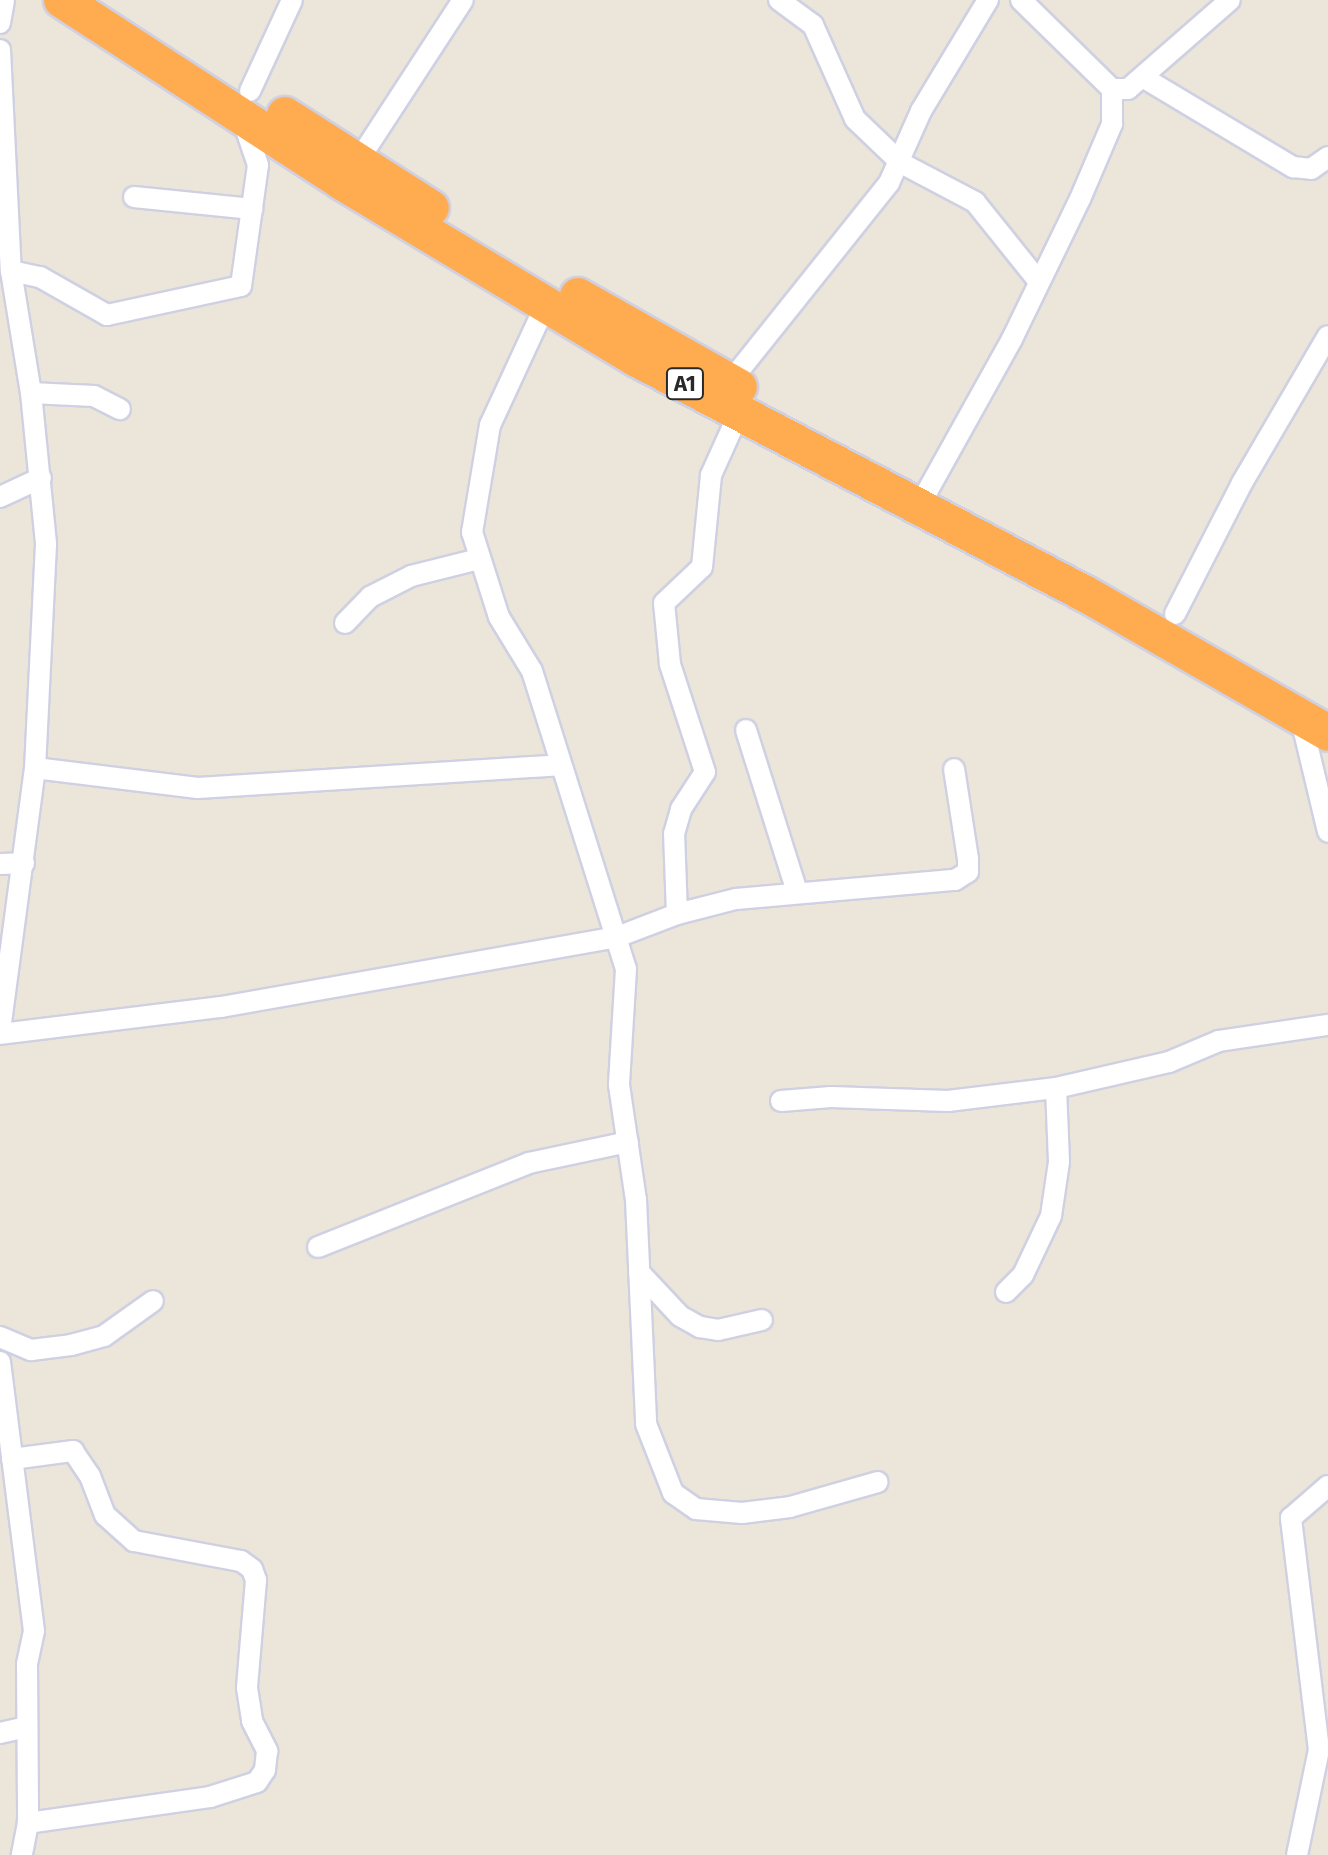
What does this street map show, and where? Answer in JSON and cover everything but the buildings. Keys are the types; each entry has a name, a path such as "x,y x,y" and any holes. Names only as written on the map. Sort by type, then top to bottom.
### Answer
{"highway":[{"name":"A1","path":"62,0 245,103 358,161 735,398"},
{"name":"A1","path":"106,0 245,103 269,152 546,304 735,398 923,497 1319,717"},
{"name":"A1","path":"923,497 1175,614 1319,717"}],"street":[{"path":"0,23 4,0"},
{"path":"245,103 292,0"},
{"path":"358,161 463,0"},
{"path":"779,0 813,25 855,119 901,163 975,202 1039,282"},
{"path":"677,914 674,834 687,796 705,772 670,664 664,603 702,567 711,475 735,398 901,163 921,111 988,0"},
{"path":"1021,0 1112,89 1128,89 1144,78 1230,0"},
{"path":"0,50 11,271 31,393 46,544 35,768 0,1032 221,1007 617,937 677,914 797,892 963,877 968,859 954,769"},
{"path":"1144,78 1293,167 1311,169 1328,157"},
{"path":"923,497 1039,282 1112,124 1112,89"},
{"path":"11,271 40,277 97,314 231,291 245,277 252,209 269,152"},
{"path":"134,197 252,209"},
{"path":"546,304 516,361 481,459 472,532 499,617 532,671 559,765 626,969 619,1085 628,1142 639,1272 646,1424 673,1493 696,1509 742,1513 790,1507 878,1482"},
{"path":"1175,614 1242,483 1328,336"},
{"path":"31,393 94,396 120,409"},
{"path":"0,497 41,478"},
{"path":"345,623 370,597 411,576 479,559"},
{"path":"1319,717 1328,832"},
{"path":"746,730 797,892"},
{"path":"35,768 198,788 559,765"},
{"path":"0,864 24,863"},
{"path":"781,1101 831,1097 948,1101 1056,1088 1169,1062 1219,1041 1328,1025"},
{"path":"1006,1292 1023,1275 1051,1216 1059,1162 1056,1088"},
{"path":"318,1247 529,1163 628,1142"},
{"path":"639,1272 680,1316 700,1327 718,1330 762,1320"},
{"path":"0,1337 31,1350 71,1345 104,1336 153,1301"},
{"path":"0,1362 3,1415 12,1459 34,1631 25,1727 28,1823 22,1855"},
{"path":"12,1459 73,1451 115,1529 134,1541 241,1561 252,1569 256,1580 247,1688 252,1721 267,1751 265,1770 257,1782 210,1797 28,1823"},
{"path":"1297,1855 1319,1750 1291,1518 1328,1486"},
{"path":"0,1733 25,1727"}]}
